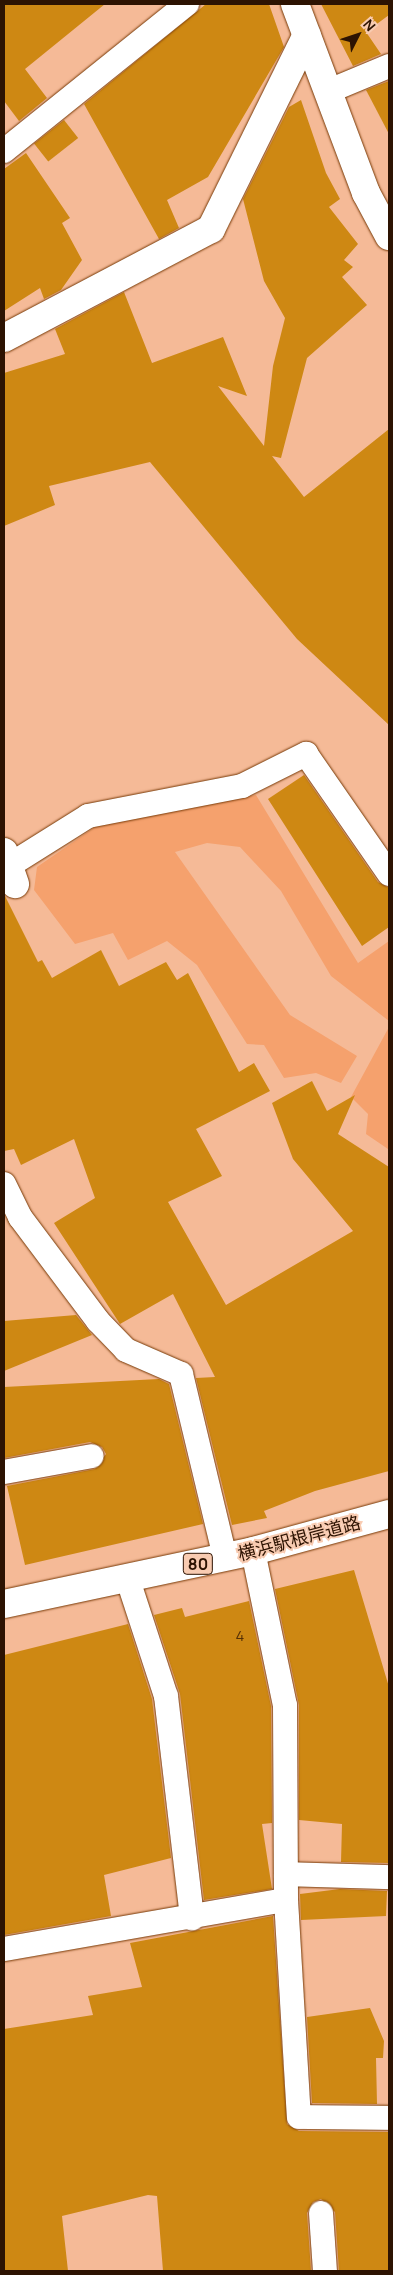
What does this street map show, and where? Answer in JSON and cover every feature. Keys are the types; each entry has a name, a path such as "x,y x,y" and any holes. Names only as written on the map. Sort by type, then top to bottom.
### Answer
{"street":[{"path":"295,4 366,193 389,236"},
{"path":"4,338 211,228 307,35"},
{"name":"横浜駅根岸道路","path":"4,1604 128,1580 253,1551 389,1514"}],"lane":[{"path":"4,151 187,4"},
{"path":"329,91 389,66"},
{"path":"10,867 88,816 242,786 306,754 389,874"},
{"path":"4,1184 12,1219 98,1321 126,1350 181,1374 225,1557"},
{"path":"4,1472 92,1456"},
{"path":"253,1551 285,1705 286,1900 299,2117 389,2118"},
{"path":"128,1580 166,1696 192,1918"},
{"path":"286,1874 389,1877"},
{"path":"4,1949 192,1918 286,1900"},
{"path":"321,2213 325,2271"}],"shaded area":[{"path":"256,795 358,963 389,941 389,1021 331,976 281,891 240,847 207,843 175,852 290,1015 357,1056 341,1083 316,1073 284,1078 264,1045 247,1044 197,965 167,941 128,960 113,933 75,944 34,890 37,867 98,825"},
{"path":"389,1027 388,1149 366,1134 368,1114 351,1097"}],"building":[{"path":"4,4 105,4 25,69 47,98 19,121 4,101"},
{"path":"206,4 269,4 284,47 208,177 167,200 179,228 159,239 84,104"},
{"path":"321,4 389,4 389,15 366,32 381,54 353,66"},
{"path":"389,81 389,134 366,90"},
{"path":"301,100 326,173 340,199 329,207 358,244 344,260 353,267 342,277 367,305 307,358 281,458 272,456 304,497 389,429 389,725 297,639 150,462 49,486 55,505 4,526 4,373 65,354 55,329 124,292 152,363 223,337 247,396 218,386 264,446 273,366 285,318 264,281 243,199 289,107"},
{"path":"64,120 78,138 48,162 34,143"},
{"path":"26,153 70,218 62,223 82,260 61,290 44,299 40,288 4,311 4,169"},
{"path":"304,775 378,882 389,888 389,927 362,946 268,799"},
{"path":"4,894 38,962 42,960 52,978 101,950 119,986 166,962 177,980 188,973 239,1072 254,1063 270,1091 196,1129 222,1176 168,1202 226,1305 353,1231 293,1159 272,1103 312,1081 327,1111 355,1095 338,1134 389,1167 389,1471 315,1491 264,1511 267,1518 232,1525 196,1378 215,1377 173,1294 120,1324 54,1223 95,1198 74,1139 21,1165 14,1149 4,1151"},
{"path":"76,1315 92,1335 4,1371 4,1321"},
{"path":"159,1379 169,1384 203,1524 25,1565 7,1486 95,1469 106,1454 102,1447 90,1442 4,1458 4,1387"},
{"path":"354,1570 389,1687 389,1863 341,1862 342,1824 299,1820 299,1705 275,1589"},
{"path":"249,1601 271,1706 272,1823 262,1824 272,1889 204,1900 180,1694 154,1615 182,1608 185,1617"},
{"path":"128,1624 152,1699 171,1858 104,1875 111,1916 4,1935 4,1655"},
{"path":"340,1889 387,1891 386,1916 301,1920 300,1894"},
{"path":"273,1916 287,2124 299,2131 389,2132 389,2271 339,2271 335,2212 321,2199 313,2202 307,2213 311,2271 163,2271 157,2196 148,2195 62,2216 68,2271 4,2271 4,2029 93,2015 88,1996 142,1987 130,1943"},
{"path":"370,2008 384,2041 383,2058 376,2058 377,2104 312,2103 307,2017"}]}
